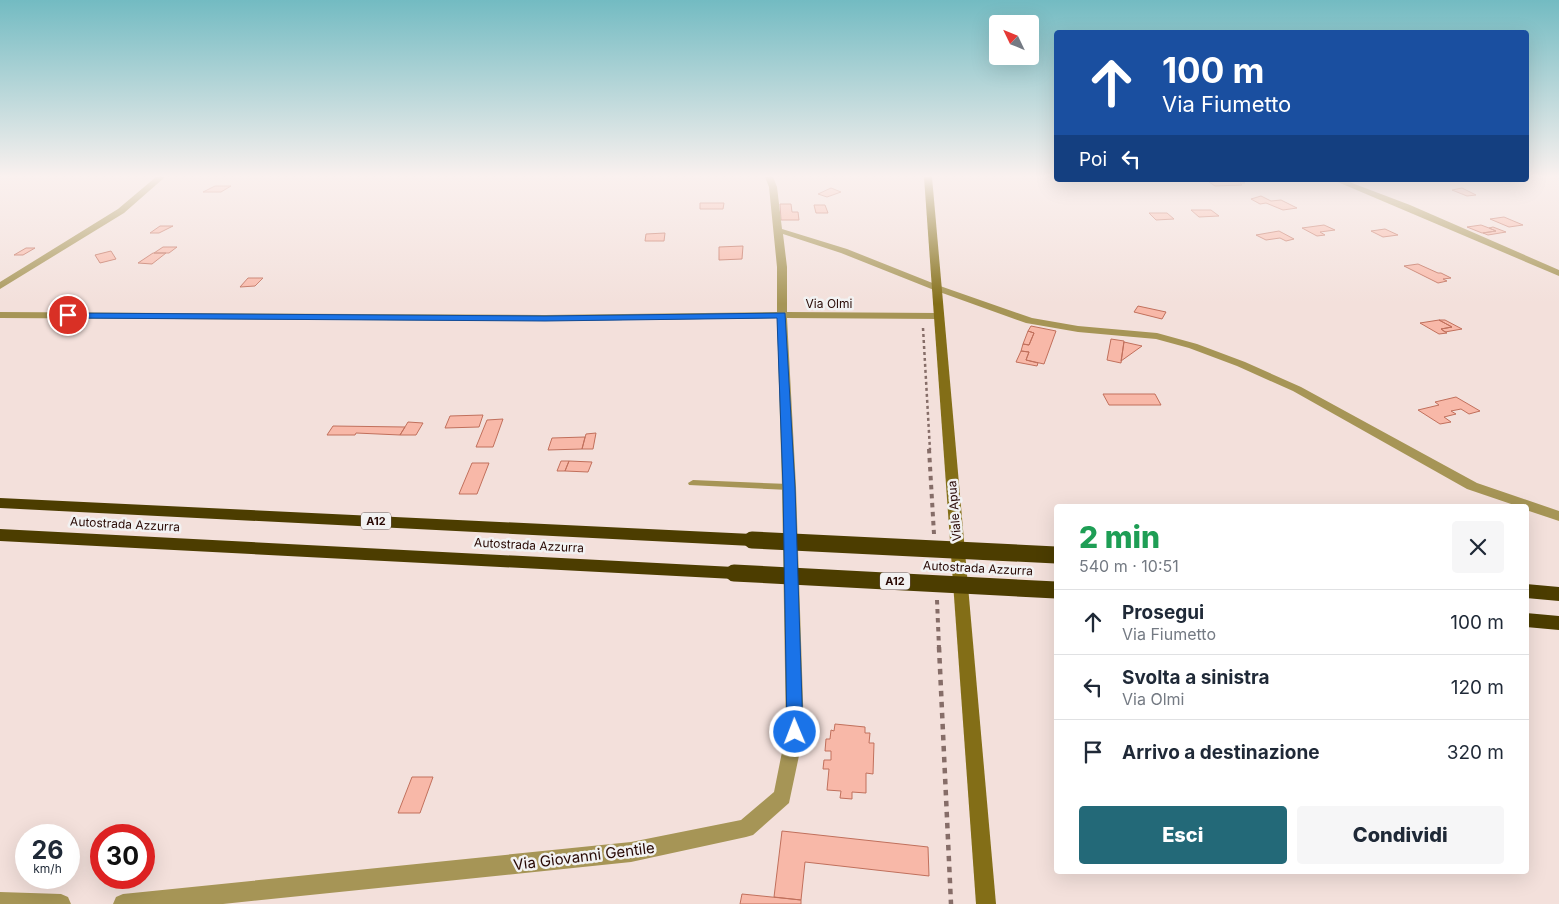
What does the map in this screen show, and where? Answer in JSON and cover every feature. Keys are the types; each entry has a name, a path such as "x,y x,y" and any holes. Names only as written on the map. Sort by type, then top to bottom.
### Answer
{"highway":[{"name":"Autostrada Azzurra","path":"0,503 1054,555"},
{"name":"Autostrada Azzurra","path":"0,535 1054,590"},
{"path":"1529,591 1559,594"},
{"path":"1529,620 1559,623"}],"street":[{"path":"0,286 108,219"},
{"name":"Via Giovanni Gentile","path":"123,904 631,852 746,828 782,797 795,732 782,267 776,219"},
{"name":"Viale Apua","path":"931,219 986,904"},
{"path":"1434,219 1559,273"},
{"path":"777,230 844,251 937,288 1030,321 1156,336 1193,346 1297,388 1472,486 1524,504"},
{"name":"Via Olmi","path":"0,315 545,318 782,315 938,316"},
{"path":"1529,506 1559,516"},
{"path":"0,902 61,904"}],"lane":[{"path":"693,483 789,487"}],"building":[{"path":"1490,219 1509,219 1523,225 1509,227"},
{"path":"1324,225 1335,230 1320,232 1325,235 1317,236 1302,228"},
{"path":"1481,225 1496,231 1482,233 1467,227"},
{"path":"160,226 173,226 159,233 150,233"},
{"path":"1493,227 1506,232 1488,235 1483,233 1496,231 1489,228"},
{"path":"1385,229 1398,235 1383,237 1371,231"},
{"path":"1279,231 1294,239 1286,241 1280,238 1266,240 1256,235"},
{"path":"665,233 664,241 645,241 646,234"},
{"path":"743,246 742,259 719,260 719,247"},
{"path":"163,247 177,247 169,253 154,253"},
{"path":"26,248 35,248 23,255 14,255"},
{"path":"111,251 116,259 100,263 95,255"},
{"path":"153,253 166,253 152,264 138,263"},
{"path":"1418,264 1451,278 1443,279 1447,281 1438,283 1404,266"},
{"path":"248,278 263,278 255,286 240,287"},
{"path":"1138,306 1166,312 1162,319 1134,312"},
{"path":"1439,320 1445,320 1462,329 1445,332 1441,329 1452,327"},
{"path":"1439,320 1452,327 1441,329 1447,333 1439,334 1420,323"},
{"path":"1031,326 1056,331 1044,364 1026,360 1029,352 1021,351 1023,344 1029,345 1034,333 1028,331"},
{"path":"1028,331 1034,333 1029,345 1023,344"},
{"path":"1111,339 1124,341 1121,363 1107,360"},
{"path":"1124,342 1142,346 1121,361"},
{"path":"1021,351 1029,352 1026,360 1038,363 1037,366 1016,362"},
{"path":"1103,394 1155,394 1161,405 1109,405"},
{"path":"1456,397 1480,411 1469,414 1461,409 1451,411 1456,414 1444,417 1451,422 1440,424 1418,410 1439,405 1435,402"},
{"path":"483,415 479,427 445,428 450,416"},
{"path":"503,419 493,447 476,447 487,420"},
{"path":"408,422 423,423 416,435 400,435"},
{"path":"333,426 405,427 400,435 356,433 355,435 327,435"},
{"path":"596,433 593,449 582,449 586,434"},
{"path":"585,437 582,449 548,450 552,438"},
{"path":"561,461 569,461 565,471 557,471"},
{"path":"569,461 592,462 588,472 565,471"},
{"path":"472,463 489,463 477,494 459,494"},
{"path":"835,724 865,727 865,733 870,733 869,743 874,743 873,774 866,773 866,793 852,792 852,799 840,798 841,791 827,790 829,769 823,769 824,760 831,760 831,751 825,751 826,739 830,739 831,730 834,731"},
{"path":"412,777 433,777 420,813 398,813"},
{"path":"782,831 928,847 929,876 805,862 801,900 774,897"},
{"path":"742,894 801,900 801,904 740,904"}],"route":[{"path":"68,315 545,318 782,315 789,487 795,732"}]}
